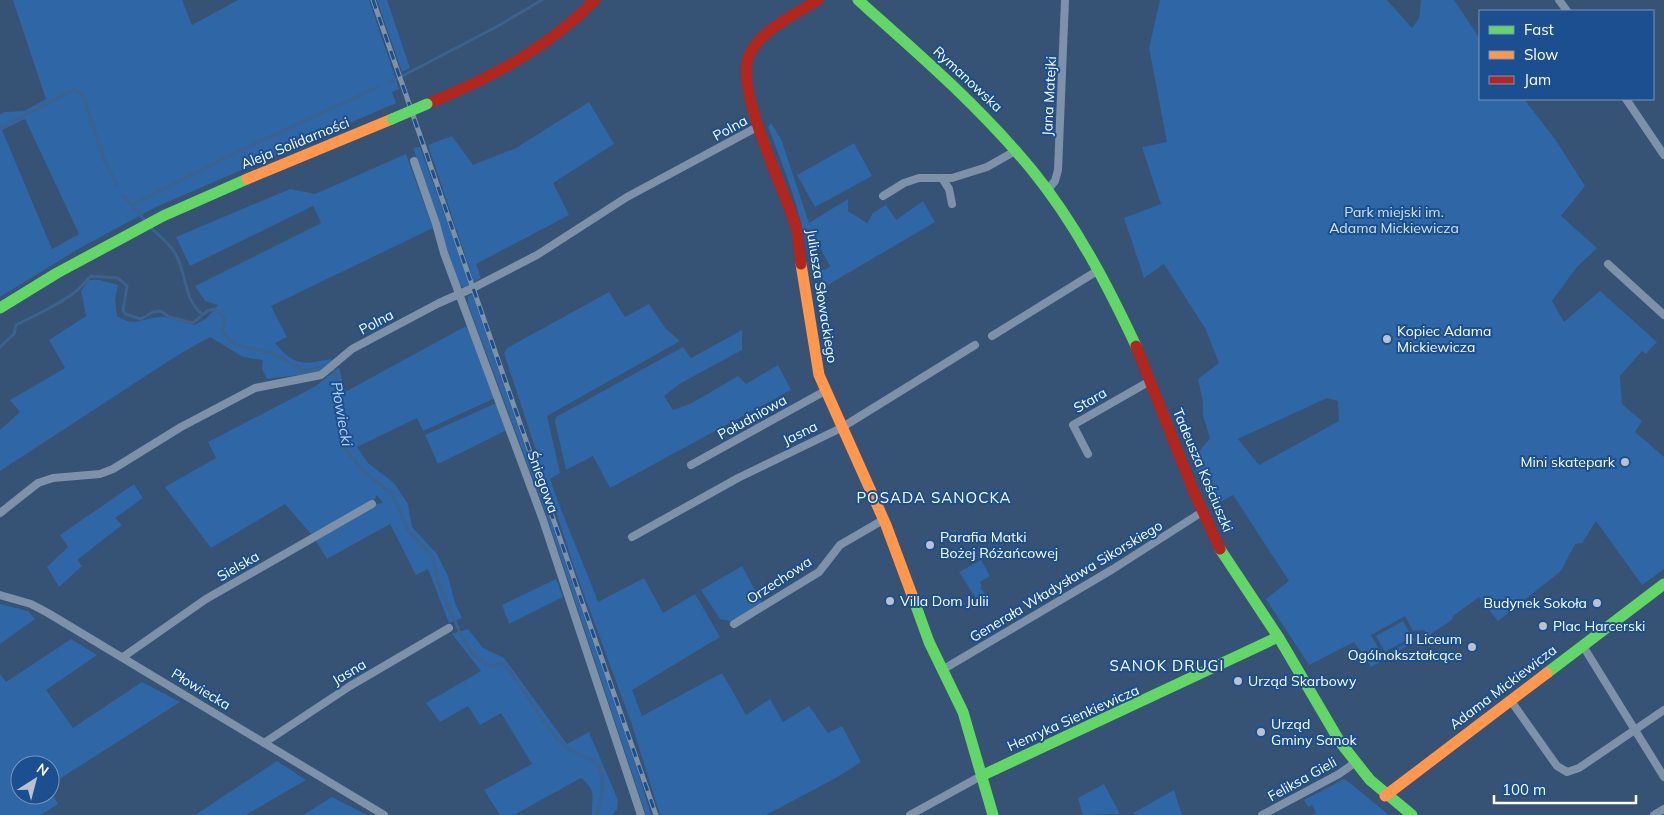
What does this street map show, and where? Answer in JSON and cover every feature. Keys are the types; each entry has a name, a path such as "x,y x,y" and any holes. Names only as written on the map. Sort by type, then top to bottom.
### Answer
{"street":[{"name":"Aleja Solidarności","path":"0,308 57,273 163,216 286,162 484,80 541,49 565,30 595,0"},
{"name":"Juliusza Słowackiego","path":"818,0 763,38 750,53 746,61 746,80 759,126 796,228 814,353 825,392 884,520 942,670 962,712 993,815"},
{"name":"Rymanowska","path":"858,0 977,107 1017,150 1048,189"},
{"name":"Jana Matejki","path":"1048,189 1055,181 1058,170 1064,0"},
{"path":"1627,100 1663,149"},
{"name":"Polna","path":"0,513 38,483 53,478 100,474 112,469 181,427 255,388 278,382 312,379 326,373 336,363 367,341 537,255 627,197 759,126"},
{"path":"883,196 911,180 952,178 987,168 1017,150"},
{"name":"Śniegowa","path":"414,161 459,294 493,378 543,520 641,815"},
{"path":"942,178 949,189 952,204"},
{"name":"Tadeusza Kościuszki","path":"1048,189 1080,238 1131,336 1202,512 1224,554 1278,638 1336,739 1353,764 1385,796 1411,815"},
{"path":"1608,264 1664,315"},
{"path":"992,336 1097,271"},
{"name":"Jasna","path":"632,537 738,478 841,428 975,345"},
{"name":"Stara","path":"1088,454 1073,425 1150,381"},
{"name":"Południowa","path":"691,465 825,392"},
{"name":"Sielska","path":"123,658 206,599 372,504"},
{"name":"Generała Władysława Sikorskiego","path":"942,670 1168,535 1202,512"},
{"name":"Orzechowa","path":"734,624 819,572 840,545 884,520"},
{"name":"Adama Mickiewicza","path":"1385,796 1664,584"},
{"name":"Płowiecka","path":"0,595 31,604 48,613 384,815"},
{"name":"Jasna","path":"264,743 350,686 449,628"},
{"name":"Henryka Sienkiewicza","path":"910,815 980,776 1172,689 1278,638"},
{"path":"1582,646 1664,777"},
{"path":"1511,701 1557,766 1567,772 1579,768 1664,710"},
{"name":"Feliksa Gieli","path":"1262,815 1339,774 1353,764"},
{"path":"1654,815 1664,810"}],"green space":[{"path":"13,0 182,0 192,25 238,0 369,0 399,89 392,92 396,103 156,207 80,248 0,297 0,115 4,112 24,111 46,99","holes":["25,119 79,234 52,249 2,130"]},
{"path":"377,0 387,0 410,68 402,72"},
{"name":"Park miejski im. Adama Mickiewicza","path":"1160,0 1387,0 1412,28 1419,18 1421,0 1454,0 1479,38 1479,100 1525,100 1555,139 1585,186 1561,216 1597,248 1576,268 1552,301 1564,322 1600,291 1657,342 1646,354 1642,351 1620,376 1622,404 1642,421 1635,432 1664,457 1664,569 1642,585 1596,521 1582,543 1575,544 1561,571 1498,621 1479,597 1453,616 1452,620 1428,636 1424,630 1413,631 1405,616 1371,635 1383,656 1415,638 1421,638 1371,667 1354,642 1309,665 1266,599 1289,581 1233,495 1211,507 1202,485 1210,482 1207,477 1204,478 1201,474 1198,475 1192,461 1210,438 1203,416 1203,402 1198,379 1219,363 1205,328 1164,264 1144,278 1124,218 1161,204 1142,147 1167,142 1149,48","holes":["1327,398 1338,401 1339,421 1259,465 1238,439"]},
{"path":"589,102 614,144 553,183 569,215 476,264 481,278 474,282 428,145 452,136 473,165 516,148"},
{"path":"771,123 781,139 809,223 848,199 848,211 867,223 873,213 886,205 896,220 923,201 935,222 826,286 822,279 819,280 814,270 825,270 830,266 818,244 809,249 811,256 809,258 797,208 768,127"},
{"path":"854,143 872,176 815,207 797,175"},
{"path":"420,147 470,285 464,288 459,284 413,148"},
{"path":"406,154 433,228 271,306 287,337 275,343 288,356 299,362 305,363 330,359 333,361 321,372 267,379 262,369 263,360 243,357 210,337 178,355 0,471 0,430 20,412 10,400 65,368 49,340 86,316 81,291 89,280 100,280 118,285 115,299 117,316 124,320 135,322 156,317 167,317 194,325 206,319 218,305 205,301 195,286 321,223 313,206 190,266 176,237 290,189 315,194"},
{"path":"609,292 625,317 649,304 666,329 680,341 547,416 560,473 550,479 598,602 644,578 663,613 695,594 720,637 632,690 642,716 722,673 746,715 770,699 783,722 809,706 828,733 842,726 861,762 834,779 766,815 660,815 631,722 576,573 504,353 507,348"},
{"path":"472,294 636,766 651,815 646,815 546,514 468,304 468,297"},
{"path":"466,326 482,358 495,396 493,399 423,431 417,418 357,447 368,463 394,483 408,504 412,527 437,554 448,576 455,603 462,618 449,623 428,569 416,575 390,524 327,559 315,539 376,504 383,503 377,495 375,499 311,534 285,504 211,548 165,487 216,458 208,442 316,386 339,367 345,392"},
{"path":"742,330 742,350 681,383 664,396 673,410 692,403 738,376 746,384 778,365 791,390 610,488 593,456 566,470 555,422 556,417 683,347 691,358"},
{"path":"497,404 507,430 438,464 425,435"},
{"path":"134,484 143,498 115,518 122,525 77,560 82,566 59,587 47,567 68,547 60,535"},
{"path":"981,560 990,576 980,582 982,586 980,588 985,593 977,600 959,572"},
{"path":"742,566 762,603 730,621 720,619 701,590"},
{"path":"556,579 563,597 509,624 502,605"},
{"path":"0,604 28,611 35,619 0,644"},
{"path":"1403,621 1412,637 1385,652 1376,636"},
{"path":"468,629 483,648 504,658 567,744 589,732 618,800 617,809 612,815 592,815 592,791 581,778 514,815 500,815 484,790 532,764 501,713 480,725 468,706 440,722 426,703 481,671 452,634"},
{"path":"71,639 97,655 46,690 73,728 142,682 180,702 60,779 60,755 10,755 10,805 56,805 41,815 0,815 0,674 6,682"},
{"path":"277,761 306,780 246,815 195,815"},
{"path":"1344,779 1389,815 1312,815 1316,813 1312,805 1308,807 1304,800"},
{"path":"1104,784 1120,814 1083,815 1078,798"},
{"path":"1174,790 1182,815 1137,815 1133,813"},
{"path":"332,797 367,815 303,815"}],"waterway":[{"path":"389,83 498,26 542,0"},
{"path":"131,205 239,151 378,87"},
{"path":"0,128 75,89 83,95 104,160 117,185"},
{"path":"123,195 146,222"},
{"path":"150,227 167,242 175,253 182,269 191,301 202,314"},
{"name":"Płowiecki","path":"0,347 14,334 16,325 68,297 79,289 91,276 118,278 127,286 123,310 125,314 141,319 153,312 161,311 169,317 193,323 207,311 214,309 224,317 225,322 222,330 226,337 236,345 270,353 305,371 327,366 334,371 338,382 343,439 346,450 363,471 392,494 409,532 433,557 438,582 460,633 473,654 491,667 502,663 518,682 545,724 561,743 599,766 602,784 597,815"}],"railway":[{"path":"373,0 656,815"}],"traffic: fast":[{"path":"858,0 970,103 1032,170 1048,190 1076,233 1114,300 1136,346"},
{"path":"392,119 427,104"},
{"path":"0,308 57,273 163,216 247,179"},
{"path":"1220,549 1279,638 1340,742 1370,780 1412,815"},
{"path":"1547,673 1664,584"},
{"path":"912,595 929,642 963,712 993,815"},
{"path":"981,776 1278,637"}],"traffic: slow":[{"path":"247,179 392,119"},
{"path":"801,264 819,375 886,525 912,595"},
{"path":"1385,796 1547,673"}],"traffic: jam":[{"path":"427,104 473,84 517,61 557,33 595,0"},
{"path":"801,264 796,227 754,113 748,89 746,68 750,53 771,29 818,0"},
{"path":"1136,346 1193,490 1220,549"}],"place":[{"name":"Kopiec Adama Mickiewicza","path":"1387,339"},
{"name":"Mini skatepark","path":"1625,462"},
{"name":"Parafia Matki Bożej Różańcowej","path":"930,545"},
{"name":"Villa Dom Julii","path":"890,601"},
{"name":"Budynek Sokoła","path":"1597,603"},
{"name":"Plac Harcerski","path":"1543,626"},
{"name":"II Liceum Ogólnokształcące","path":"1472,647"},
{"name":"Urząd Skarbowy","path":"1238,681"},
{"name":"Urząd Gminy Sanok","path":"1261,732"}],"district":[{"name":"POSADA SANOCKA","path":"934,497"},
{"name":"SANOK DRUGI","path":"1167,665"}]}
